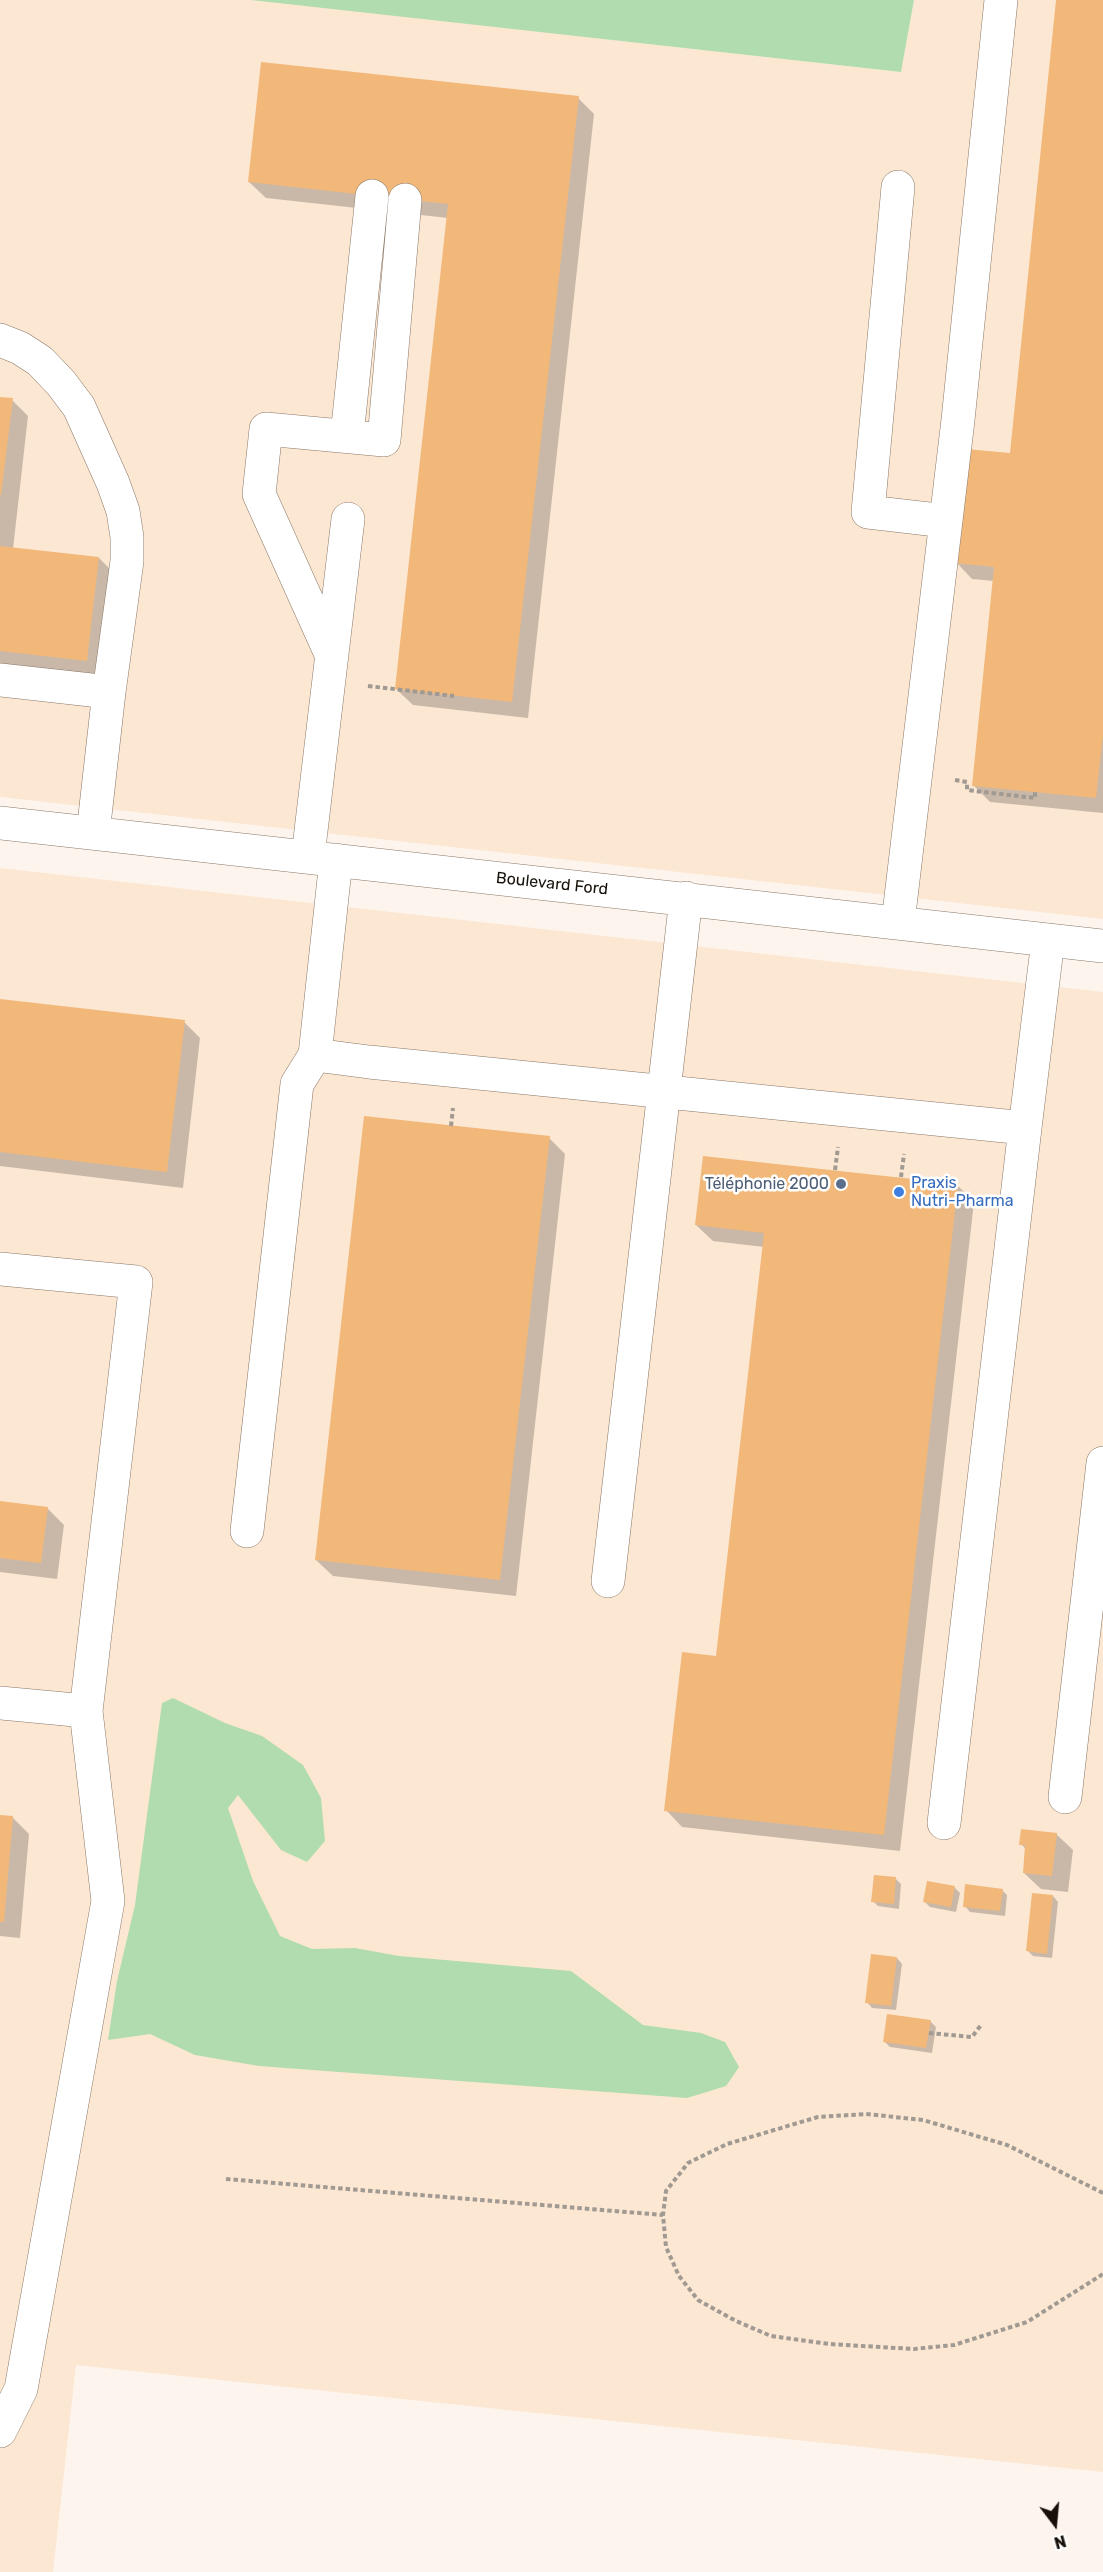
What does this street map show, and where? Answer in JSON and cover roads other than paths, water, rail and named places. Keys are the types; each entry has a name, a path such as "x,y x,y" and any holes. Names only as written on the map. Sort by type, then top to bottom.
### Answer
{"street":[{"path":"898,922 946,521 1001,0"},
{"path":"898,187 868,512 946,521"},
{"path":"347,436 372,196"},
{"path":"331,654 259,494 266,429 384,440 405,200"},
{"path":"0,340 40,360 62,383 79,407 123,511 127,537 127,561 93,833"},
{"path":"247,1531 297,1084 315,1055 331,654 348,519"},
{"path":"0,680 109,692"},
{"name":"Boulevard Ford","path":"0,823 1103,946"},
{"path":"608,1581 686,898"},
{"path":"944,1823 1048,940"},
{"path":"315,1055 1025,1128"},
{"path":"0,1269 136,1282 86,1711 108,1901 21,2389 0,2432"},
{"path":"1065,1797 1090,1684 1103,1463"},
{"path":"0,1703 86,1711"}],"place":[{"name":"Téléphonie 2000","path":"841,1184"},
{"name":"Praxis Nutri-Pharma","path":"899,1192"}]}
